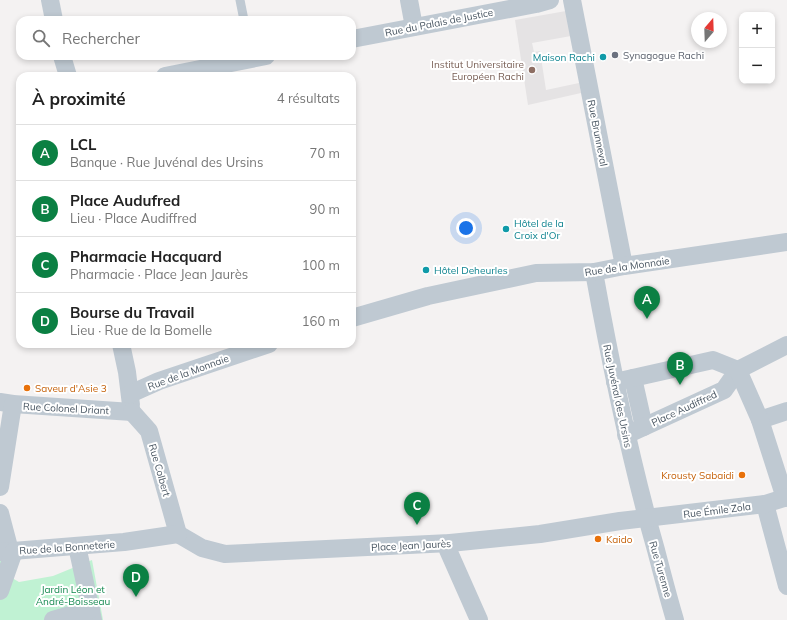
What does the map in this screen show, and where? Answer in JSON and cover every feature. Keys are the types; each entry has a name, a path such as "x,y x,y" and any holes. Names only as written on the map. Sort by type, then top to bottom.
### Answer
{"street":[{"path":"50,0 53,16"},
{"path":"409,0 414,27"},
{"name":"Rue du Palais de Justice","path":"356,38 536,4 550,0"},
{"name":"Rue Brunneval","path":"572,0 624,266"},
{"path":"63,60 67,72"},
{"path":"184,72 242,60"},
{"name":"Rue de la Monnaie","path":"356,317 428,296 536,273 594,272 624,266 787,242"},
{"name":"Rue Juvénal des Ursins","path":"594,272 626,435 646,518"},
{"name":"Place Audiffred","path":"626,435 724,390 738,370 787,345"},
{"path":"122,348 127,372 132,412"},
{"name":"Rue de la Monnaie","path":"130,394 159,382 257,348"},
{"path":"615,382 713,360 738,370 760,420 786,498"},
{"name":"Place Audiffred","path":"633,378 644,427"},
{"path":"0,487 6,403"},
{"name":"Rue Colonel Driant","path":"6,403 132,412"},
{"path":"760,420 787,411"},
{"name":"Rue Colbert","path":"132,412 149,431 178,534"},
{"name":"Rue Émile Zola","path":"646,518 765,504 786,498"},
{"path":"765,504 787,586"},
{"path":"0,513 8,551 0,591"},
{"name":"Place Jean Jaurès","path":"178,534 202,548 225,554 450,543 540,534 646,518"},
{"name":"Rue Turenne","path":"646,518 673,619"},
{"name":"Rue de la Bonneterie","path":"8,551 124,542 178,534"},
{"path":"450,543 448,550 479,620"},
{"path":"57,619 92,614 77,546"}],"lane":[{"path":"240,0 243,16"}],"shaded area":[{"name":"Institut Universitaire Européen Rachi","path":"566,11 571,36 532,43 534,52 540,51 546,90 579,83 581,93 528,105 515,20"}],"green space":[{"name":"Jardin Léon et André-Boisseau","path":"0,549 7,575 19,582 53,576 92,560 103,620 0,620"}],"place":[{"name":"Synagogue Rachi","path":"615,55"},
{"name":"Maison Rachi","path":"603,57"},
{"name":"Institut Universitaire Européen Rachi","path":"532,70"},
{"name":"Hôtel de la Croix d'Or","path":"506,229"},
{"name":"Hôtel Deheurles","path":"426,270"},
{"name":"LCL","path":"647,319"},
{"name":"Place Audufred","path":"680,385"},
{"name":"Saveur d'Asie 3","path":"27,388"},
{"name":"Krousty Sabaidi","path":"742,475"},
{"name":"Pharmacie Hacquard","path":"417,525"},
{"name":"Kaido","path":"598,539"},
{"name":"Bourse du Travail","path":"136,597"}]}
